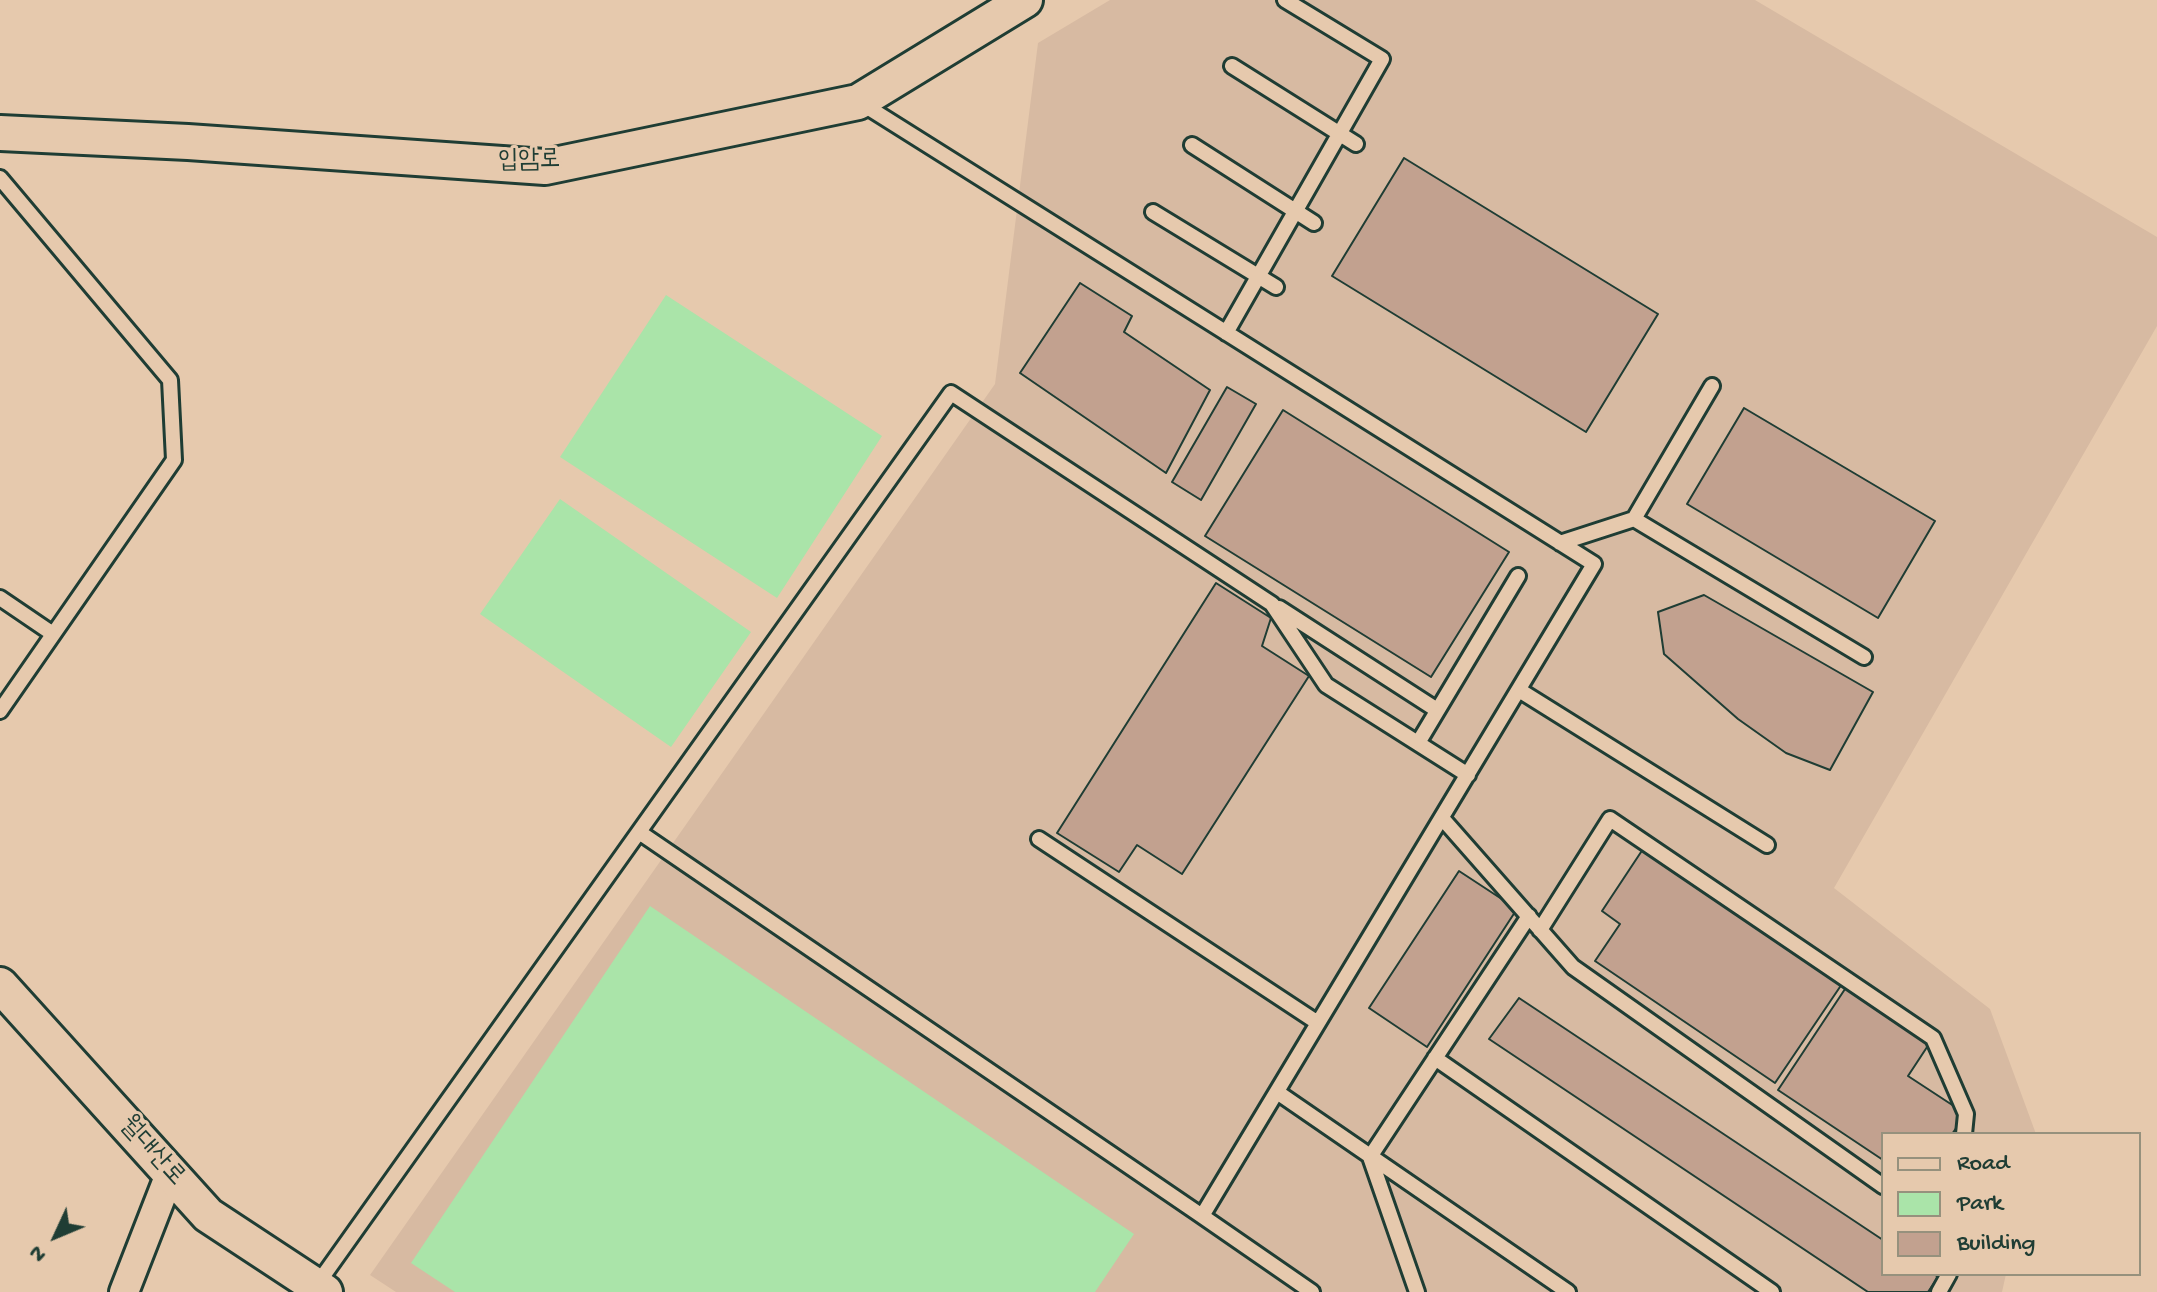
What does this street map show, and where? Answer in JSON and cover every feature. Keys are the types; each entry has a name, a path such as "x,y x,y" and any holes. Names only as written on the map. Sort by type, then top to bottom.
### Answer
{"street":[{"name":"입암로","path":"0,133 188,142 545,167 858,102 1025,0"},
{"name":"월대산로","path":"0,985 208,1215 320,1289"},
{"path":"124,1292 170,1174"}],"lane":[{"path":"1226,333 1382,59 1285,0"},
{"path":"1232,66 1356,144"},
{"path":"858,102 1594,564 1202,1216"},
{"path":"1192,145 1314,223"},
{"path":"0,178 170,380 174,460 0,711"},
{"path":"1153,212 1276,287"},
{"path":"1560,543 1634,519 1712,386"},
{"path":"320,1289 951,393 1437,710"},
{"path":"1634,519 1864,657"},
{"path":"1418,743 1518,576"},
{"path":"0,598 53,634"},
{"path":"1272,604 1326,685 1468,775"},
{"path":"1519,690 1767,845"},
{"path":"1442,818 1573,967 1881,1185"},
{"path":"1540,930 1610,819 1933,1038 1966,1114 1964,1132"},
{"path":"639,832 1312,1292"},
{"path":"1039,839 1318,1023"},
{"path":"1370,1157 1529,916"},
{"path":"1435,1058 1772,1292"},
{"path":"1277,1092 1568,1292"},
{"path":"1370,1157 1417,1292"}],"shaded area":[{"path":"1110,0 1755,0 2157,237 2157,326 1834,888 1990,1009 2035,1132 1881,1132 1881,1276 2006,1276 2002,1292 396,1292 370,1275 995,384 1038,43"}],"green space":[{"path":"666,295 882,436 777,598 560,457"},
{"path":"560,499 751,632 671,747 480,614"},
{"path":"650,906 1134,1234 1095,1292 455,1292 411,1263"}],"building":[{"path":"1404,158 1658,314 1586,432 1332,276"},
{"path":"1080,283 1132,316 1124,332 1210,390 1166,473 1020,373"},
{"path":"1227,387 1256,404 1201,500 1172,482"},
{"path":"1744,408 1935,521 1878,618 1687,504"},
{"path":"1283,410 1509,552 1431,677 1205,536"},
{"path":"1216,583 1271,618 1262,646 1309,676 1182,874 1137,845 1119,872 1057,833"},
{"path":"1704,595 1873,692 1830,770 1786,753 1738,719 1664,654 1658,612"},
{"path":"1647,843 1846,978 1775,1083 1595,961 1620,924 1602,911"},
{"path":"1459,871 1517,909 1427,1047 1369,1008"},
{"path":"1849,983 1933,1038 1908,1076 1966,1114 1953,1132 1881,1132 1881,1159 1778,1090"},
{"path":"1519,998 1881,1239 1881,1276 1938,1277 1928,1292 1868,1292 1489,1039"}]}
